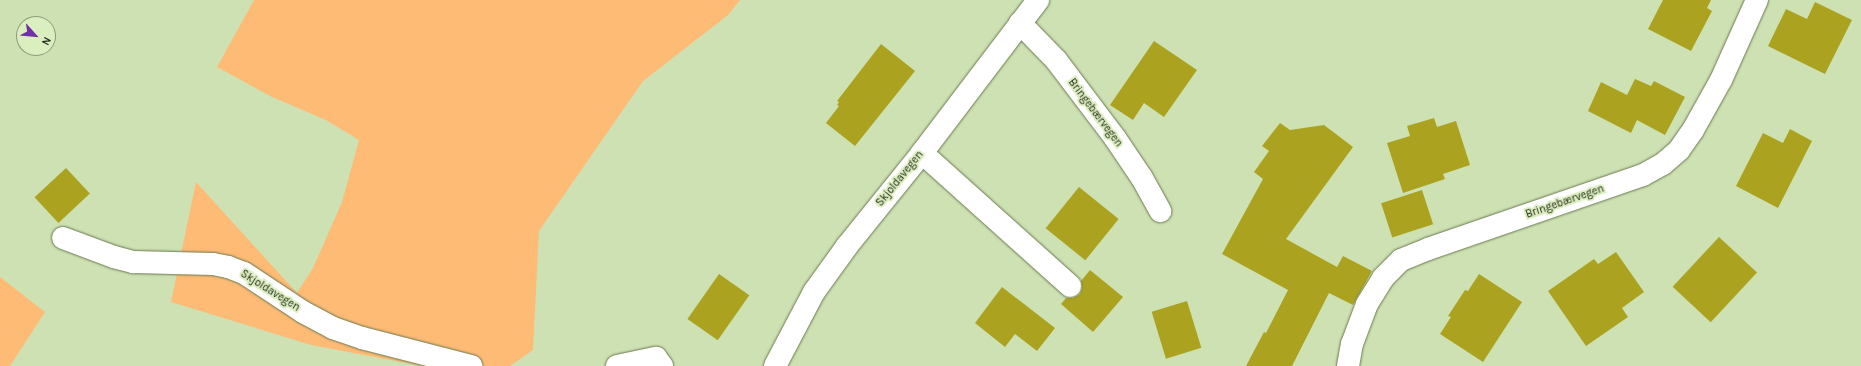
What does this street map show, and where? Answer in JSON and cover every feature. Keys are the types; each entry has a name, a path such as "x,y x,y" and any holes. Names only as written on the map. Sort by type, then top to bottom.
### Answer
{"street":[{"name":"Skjoldavegen","path":"775,366 814,292 847,246 922,153 1038,0"},
{"name":"Bringebærvegen","path":"1348,366 1352,344 1367,304 1383,278 1401,260 1428,248 1643,175 1663,164 1679,150 1693,130 1721,80 1757,0"},
{"name":"Bringebærvegen","path":"1020,23 1056,60 1115,138 1142,178 1160,211"},
{"path":"922,153 1070,286"},
{"name":"Skjoldavegen","path":"63,238 114,257 133,262 213,264 228,267 244,273 303,312 333,328 362,338 472,366"},
{"path":"617,366 659,362"}],"shaded area":[{"path":"254,0 740,0 728,15 643,81 539,231 533,350 510,366 423,366 311,345 171,302 196,182 297,293 313,268 342,202 359,140 326,120 272,97 217,67"},
{"path":"0,277 45,312 10,366 0,366"}],"building":[{"path":"1663,0 1711,0 1707,8 1712,11 1691,51 1648,29"},
{"path":"1815,2 1852,20 1825,74 1768,46 1786,9 1807,19"},
{"path":"1154,41 1197,70 1164,117 1144,103 1133,120 1110,105"},
{"path":"881,44 915,71 855,146 826,123 839,106 837,105 839,102 837,101"},
{"path":"1635,79 1651,86 1654,81 1685,97 1665,135 1637,120 1631,133 1588,111 1601,82 1627,95"},
{"path":"1434,118 1437,127 1456,121 1470,165 1443,174 1445,179 1403,193 1387,143 1410,136 1407,126"},
{"path":"1280,123 1290,130 1324,125 1353,147 1286,239 1337,267 1343,256 1372,271 1353,305 1329,293 1292,366 1246,366 1264,332 1266,333 1288,290 1222,254 1263,179 1254,172 1269,151 1262,146"},
{"path":"1790,129 1812,141 1778,208 1736,186 1763,133 1783,143"},
{"path":"66,168 90,194 58,223 35,197"},
{"path":"1079,187 1119,219 1085,260 1046,228"},
{"path":"1422,190 1433,224 1392,238 1381,203"},
{"path":"1719,237 1757,272 1711,322 1673,287"},
{"path":"1616,252 1644,292 1622,308 1628,317 1586,346 1548,291 1594,259 1598,264"},
{"path":"1090,270 1123,297 1093,332 1061,304 1066,298 1073,298 1080,294 1082,288 1081,281"},
{"path":"719,274 749,295 718,340 687,319"},
{"path":"1479,274 1522,302 1483,362 1440,334 1451,317 1448,316 1465,290 1468,291"},
{"path":"1002,287 1055,328 1037,351 1015,334 1005,347 975,323"},
{"path":"1187,301 1201,348 1166,359 1152,312"}]}
